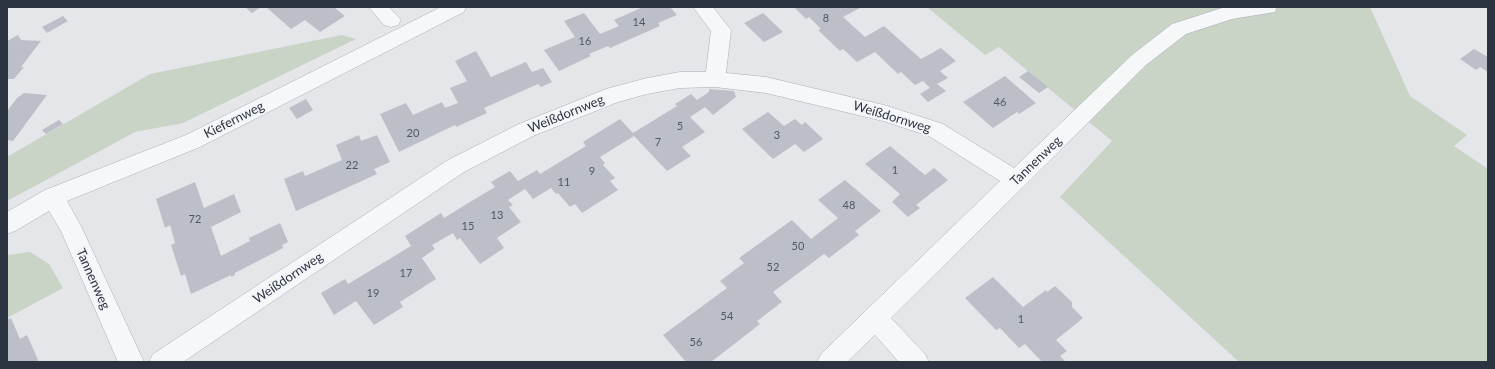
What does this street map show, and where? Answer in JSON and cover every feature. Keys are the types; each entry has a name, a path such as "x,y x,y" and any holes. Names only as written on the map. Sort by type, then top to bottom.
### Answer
{"street":[{"name":"Kiefernweg","path":"7,224 53,197 193,141 458,7"},
{"path":"702,7 721,30 715,79"},
{"name":"Tannenweg","path":"830,362 1139,60 1179,29 1231,12 1268,7"},
{"name":"Weißdornweg","path":"162,362 456,166 526,130 613,95 647,86 680,80 715,79 766,85 827,98 936,130 1016,180"},
{"name":"Tannenweg","path":"53,197 70,226 131,362"},
{"path":"875,318 916,362"}],"shaded area":[{"path":"927,7 1370,7 1410,96 1467,135 1454,146 1488,169 1488,362 1239,362 1060,197 1112,141 999,47 985,55"},
{"path":"342,35 356,39 183,123 135,132 7,201 7,157 150,74"},
{"path":"30,252 49,264 63,288 7,318 7,255"}],"building":[{"path":"245,7 261,7 252,13"},
{"path":"266,7 334,7 345,16 320,32 305,20 291,29"},
{"path":"643,7 670,7 677,15 658,23 660,26 610,48 608,46 589,54 591,56 559,71 544,50 575,37 564,21 584,13 600,34 619,26 614,20"},
{"path":"794,7 862,7 843,17 865,37 884,26 921,59 941,48 956,61 940,71 948,78 937,84 946,91 928,102 920,94 930,88 923,81 915,85 901,72 898,74 875,52 857,62 843,49 840,51 818,30 821,29 809,17 806,19"},
{"path":"763,13 783,32 764,42 744,23"},
{"path":"63,16 68,21 47,33 42,27"},
{"path":"18,35 21,40 41,41 21,67 24,67 14,79 7,79 7,41"},
{"path":"1474,49 1488,57 1488,72 1480,67 1476,70 1460,59"},
{"path":"476,51 491,77 526,62 532,72 543,68 552,82 541,87 538,84 484,108 487,113 456,127 455,125 399,152 380,114 406,103 413,115 442,102 445,108 458,103 450,88 467,81 455,61"},
{"path":"1028,71 1048,87 1039,93 1019,77"},
{"path":"1005,76 1036,103 1019,114 1017,112 993,128 963,102"},
{"path":"709,89 734,91 736,97 713,115 705,107 690,117 705,132 682,147 691,156 667,171 634,136 600,157 605,163 603,165 615,178 610,181 618,190 582,213 575,204 570,207 558,193 556,194 551,188 533,199 525,189 508,200 513,205 509,207 521,222 497,238 504,248 480,264 460,238 457,240 453,233 432,245 435,249 422,258 436,279 400,302 403,307 374,325 356,301 334,315 321,293 345,279 348,284 411,246 405,236 441,213 444,218 495,187 491,182 510,171 518,181 537,170 540,174 586,146 583,142 620,119 633,133 677,106 675,104 691,94 697,100 709,92"},
{"path":"24,93 47,95 13,141 7,140 7,111 17,98"},
{"path":"306,99 313,110 297,119 289,108"},
{"path":"768,112 784,126 795,119 802,125 805,122 823,139 804,152 795,144 773,159 742,129"},
{"path":"59,120 63,124 46,134 42,130"},
{"path":"359,135 361,141 377,135 390,162 374,169 377,174 296,211 284,179 303,171 305,176 342,160 336,145"},
{"path":"890,146 925,175 934,168 948,180 916,205 920,208 908,217 892,202 900,194 865,164"},
{"path":"845,180 881,211 855,231 859,235 829,258 824,254 773,292 782,302 757,321 760,324 711,362 686,362 663,335 727,288 720,281 744,263 739,258 792,220 811,239 838,218 818,200"},
{"path":"195,182 204,208 234,194 241,212 211,227 221,256 250,241 249,238 280,223 288,242 282,245 283,248 235,273 235,275 231,277 231,275 191,294 185,274 181,276 171,245 175,243 170,225 165,228 156,199"},
{"path":"993,277 1023,307 1046,290 1047,292 1055,286 1072,302 1072,307 1083,318 1056,340 1067,351 1060,356 1066,362 1042,362 1025,344 1019,348 1000,328 996,330 965,298"},
{"path":"11,318 20,339 27,335 39,362 7,362 7,320"}]}
